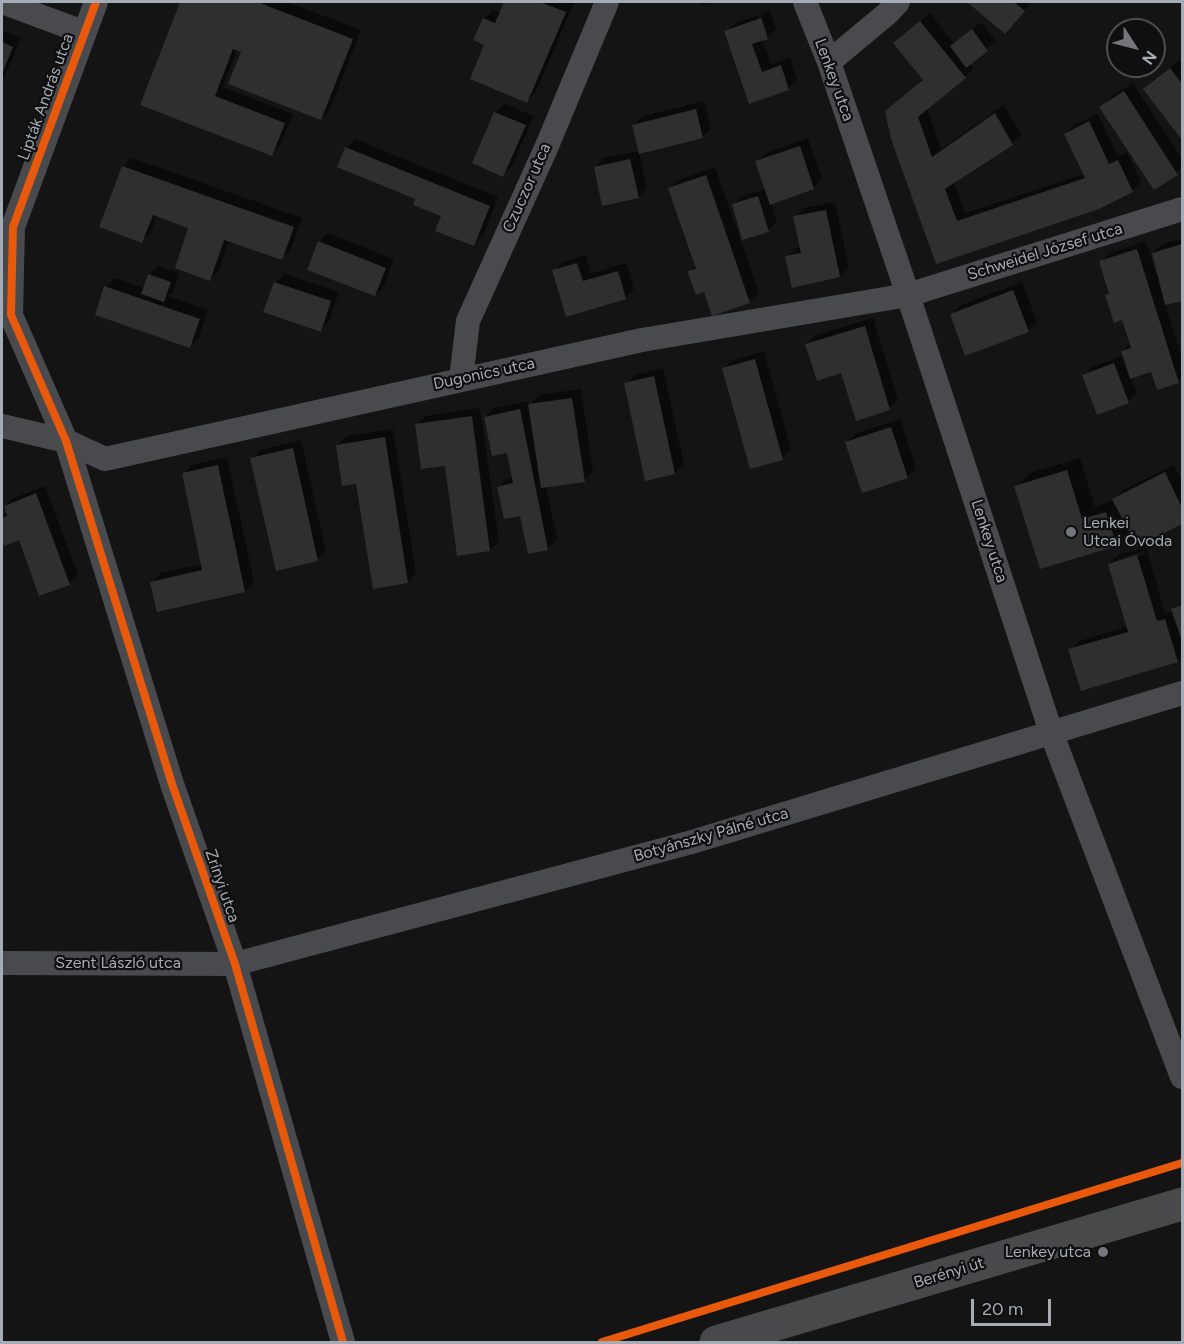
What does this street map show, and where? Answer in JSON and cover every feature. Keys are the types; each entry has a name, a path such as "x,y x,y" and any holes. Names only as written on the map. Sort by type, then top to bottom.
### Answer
{"street":[{"path":"2,2 83,32"},
{"name":"Lipták András utca","path":"66,441 11,315 13,227 83,32 96,2"},
{"name":"Czuczor utca","path":"461,379 468,321 547,146 607,2"},
{"name":"Lenkey utca","path":"805,2 829,62 908,295 1051,732 1182,1077"},
{"path":"829,62 898,2"},
{"name":"Schweidel József utca","path":"908,295 1182,209"},
{"name":"Dugonics utca","path":"2,426 66,441 105,459 642,340 908,295"},
{"name":"Zrínyi utca","path":"66,441 172,784 235,964 343,1342"},
{"name":"Botyánszky Pálné utca","path":"235,964 692,842 1182,693"},
{"name":"Szent László utca","path":"2,963 235,964"},
{"name":"Berényi út","path":"716,1342 1182,1204"}],"building":[{"path":"180,2 261,2 353,39 321,120 228,84 241,52 233,49 215,96 285,123 272,156 140,105"},
{"path":"504,2 540,2 566,12 527,103 470,79 484,45 473,40 483,18 495,23"},
{"path":"967,2 1014,2 1025,11 1005,34"},
{"path":"761,18 768,39 752,44 762,72 781,65 789,90 749,104 724,31"},
{"path":"920,21 966,78 918,117 932,157 995,113 1013,145 945,189 957,221 1085,178 1064,134 1089,121 1109,164 1118,160 1133,192 1099,209 936,264 891,139 885,111 923,80 893,43"},
{"path":"972,29 988,51 966,68 950,46"},
{"path":"2,42 13,47 2,74"},
{"path":"1170,68 1182,84 1182,140 1143,89 1157,78 1166,78 1166,71"},
{"path":"1124,91 1178,175 1154,190 1099,107"},
{"path":"696,109 703,138 639,154 632,125"},
{"path":"494,112 526,125 503,177 472,163"},
{"path":"800,146 814,189 770,205 755,161"},
{"path":"345,147 490,206 474,246 435,231 441,216 413,205 415,199 337,167"},
{"path":"630,159 639,198 602,206 594,167"},
{"path":"122,166 294,227 282,260 224,240 210,281 175,268 188,228 153,215 142,243 99,227"},
{"path":"706,175 750,303 712,316 704,292 696,295 687,271 696,269 668,188"},
{"path":"758,196 769,232 742,240 732,204"},
{"path":"826,210 840,277 792,288 785,256 801,253 793,216"},
{"path":"318,241 386,268 375,296 307,270"},
{"path":"1182,244 1182,301 1165,305 1152,253"},
{"path":"1137,249 1179,383 1157,390 1151,372 1130,379 1121,351 1131,348 1122,320 1114,323 1105,295 1109,294 1099,261"},
{"path":"577,263 583,281 618,271 626,299 566,317 552,270"},
{"path":"148,274 171,282 164,302 141,294"},
{"path":"274,282 331,301 321,332 263,312"},
{"path":"104,286 200,319 190,348 95,315"},
{"path":"1013,290 1029,332 965,356 950,314"},
{"path":"865,326 890,410 856,421 841,373 817,381 805,344"},
{"path":"755,359 783,460 750,469 722,368"},
{"path":"1114,363 1129,403 1097,415 1082,375"},
{"path":"654,376 675,474 645,481 624,383"},
{"path":"572,398 585,482 541,488 528,404"},
{"path":"520,409 548,550 528,554 520,516 504,519 497,487 513,483 507,453 492,456 484,417"},
{"path":"472,416 490,551 457,556 445,466 421,469 415,424"},
{"path":"891,427 908,478 862,493 845,442"},
{"path":"385,437 408,583 373,589 356,484 342,486 336,445"},
{"path":"293,448 318,561 276,571 250,458"},
{"path":"218,465 245,592 157,612 150,582 202,570 182,473"},
{"name":"Lenkei Utcai Óvoda","path":"1067,470 1082,519 1106,512 1117,546 1040,569 1014,486"},
{"name":"Lenkei Utcai Óvoda","path":"1165,472 1182,508 1182,524 1137,547 1112,499"},
{"path":"36,493 70,585 39,596 19,540 4,546 2,538 2,518 7,516 4,506"},
{"path":"1137,555 1157,621 1165,619 1178,662 1081,691 1068,649 1128,632 1108,564"},
{"path":"1182,605 1182,641 1171,609"}],"cycle path":[{"path":"96,2 13,227 11,315 66,441 172,784 235,964 343,1342"},
{"path":"602,1342 1182,1163"}],"place":[{"name":"Lenkei Utcai Óvoda","path":"1071,532"},
{"name":"Lenkey utca","path":"1103,1252"}]}
